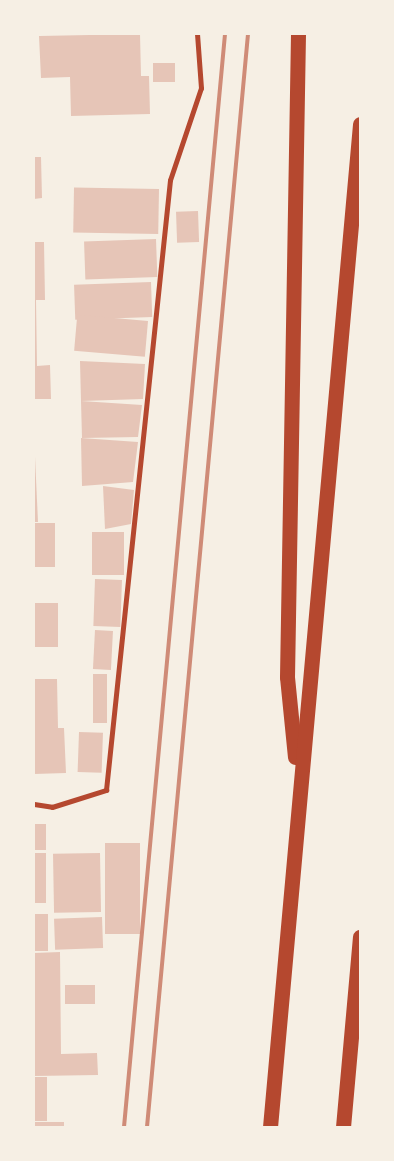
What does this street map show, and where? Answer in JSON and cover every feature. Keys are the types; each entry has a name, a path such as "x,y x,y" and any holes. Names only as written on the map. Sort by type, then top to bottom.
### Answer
{"highway":[{"path":"298,34 287,677 299,793"},
{"path":"270,1127 360,124"},
{"path":"343,1127 360,937"}],"street":[{"path":"34,804 52,807 106,790 170,180 201,88 197,34"}],"building":[{"path":"140,34 141,76 149,76 150,114 71,116 70,77 41,78 39,36"},
{"path":"153,63 175,63 175,82 153,82"},
{"path":"34,157 41,157 42,198 34,199"},
{"path":"74,188 159,189 158,234 73,233"},
{"path":"198,211 199,242 177,243 176,212"},
{"path":"156,239 157,277 85,279 84,242"},
{"path":"34,242 44,242 45,300 36,300 37,366 50,365 51,399 34,399"},
{"path":"151,282 152,317 75,320 74,285"},
{"path":"77,315 148,321 145,357 74,351"},
{"path":"80,361 145,364 143,399 81,401"},
{"path":"81,401 142,405 138,437 82,438"},
{"path":"34,435 38,522 34,522"},
{"path":"81,438 138,442 133,482 82,486"},
{"path":"103,486 134,490 131,524 105,529"},
{"path":"34,523 55,523 55,567 34,567"},
{"path":"92,532 124,532 124,575 92,575"},
{"path":"95,579 122,580 120,627 93,626"},
{"path":"34,603 58,603 58,647 34,647"},
{"path":"95,630 113,631 111,670 93,669"},
{"path":"93,674 107,674 107,723 93,723"},
{"path":"34,679 57,679 58,728 64,728 66,773 34,774"},
{"path":"79,732 103,733 102,773 78,772"},
{"path":"34,824 46,824 46,850 34,850"},
{"path":"105,843 140,843 140,934 105,934"},
{"path":"34,853 46,853 46,903 34,903"},
{"path":"100,853 101,912 54,913 53,854"},
{"path":"34,914 48,914 48,951 34,951"},
{"path":"102,917 103,948 55,950 54,919"},
{"path":"60,952 61,1054 97,1053 98,1075 34,1076 34,953"},
{"path":"65,985 95,985 95,1004 65,1004"},
{"path":"34,1077 47,1077 47,1121 34,1121"},
{"path":"34,1122 64,1122 64,1127 34,1127"}],"railway":[{"path":"124,1127 225,34"},
{"path":"147,1127 248,34"}]}
